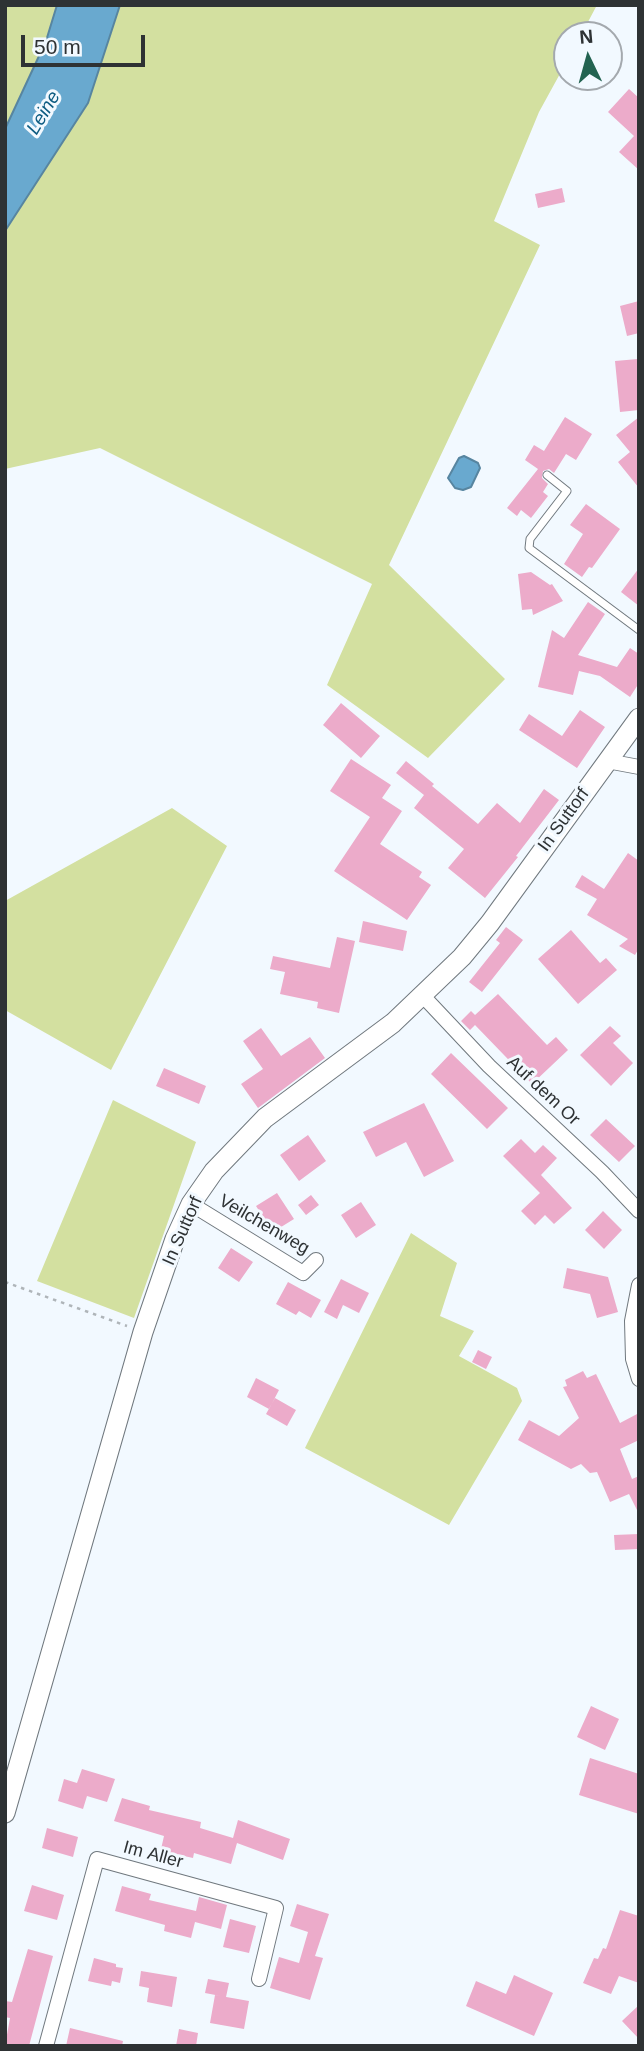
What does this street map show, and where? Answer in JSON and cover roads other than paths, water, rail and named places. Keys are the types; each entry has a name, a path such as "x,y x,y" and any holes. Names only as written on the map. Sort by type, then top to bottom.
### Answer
{"main road":[{"name":"In Suttorf","path":"5,1813 144,1332 175,1239 191,1204 214,1171 265,1118 393,1023 462,957 490,923 639,718"}],"street":[{"path":"607,761 639,767"},
{"name":"Auf dem Or","path":"423,996 489,1066 602,1172 639,1211"},
{"name":"Veilchenweg","path":"191,1204 303,1273 316,1260"},
{"path":"639,1285 632,1321 634,1359 639,1378"},
{"name":"Im Aller","path":"47,2046 97,1859 275,1908 258,1979"}],"lane":[{"path":"547,475 567,491 530,539 529,548 639,630"}],"water":[{"name":"Leine","path":"57,5 120,5 88,103 5,231 5,129 46,41"},
{"path":"464,456 478,463 480,468 471,487 463,490 455,488 448,478 459,458"}]}
